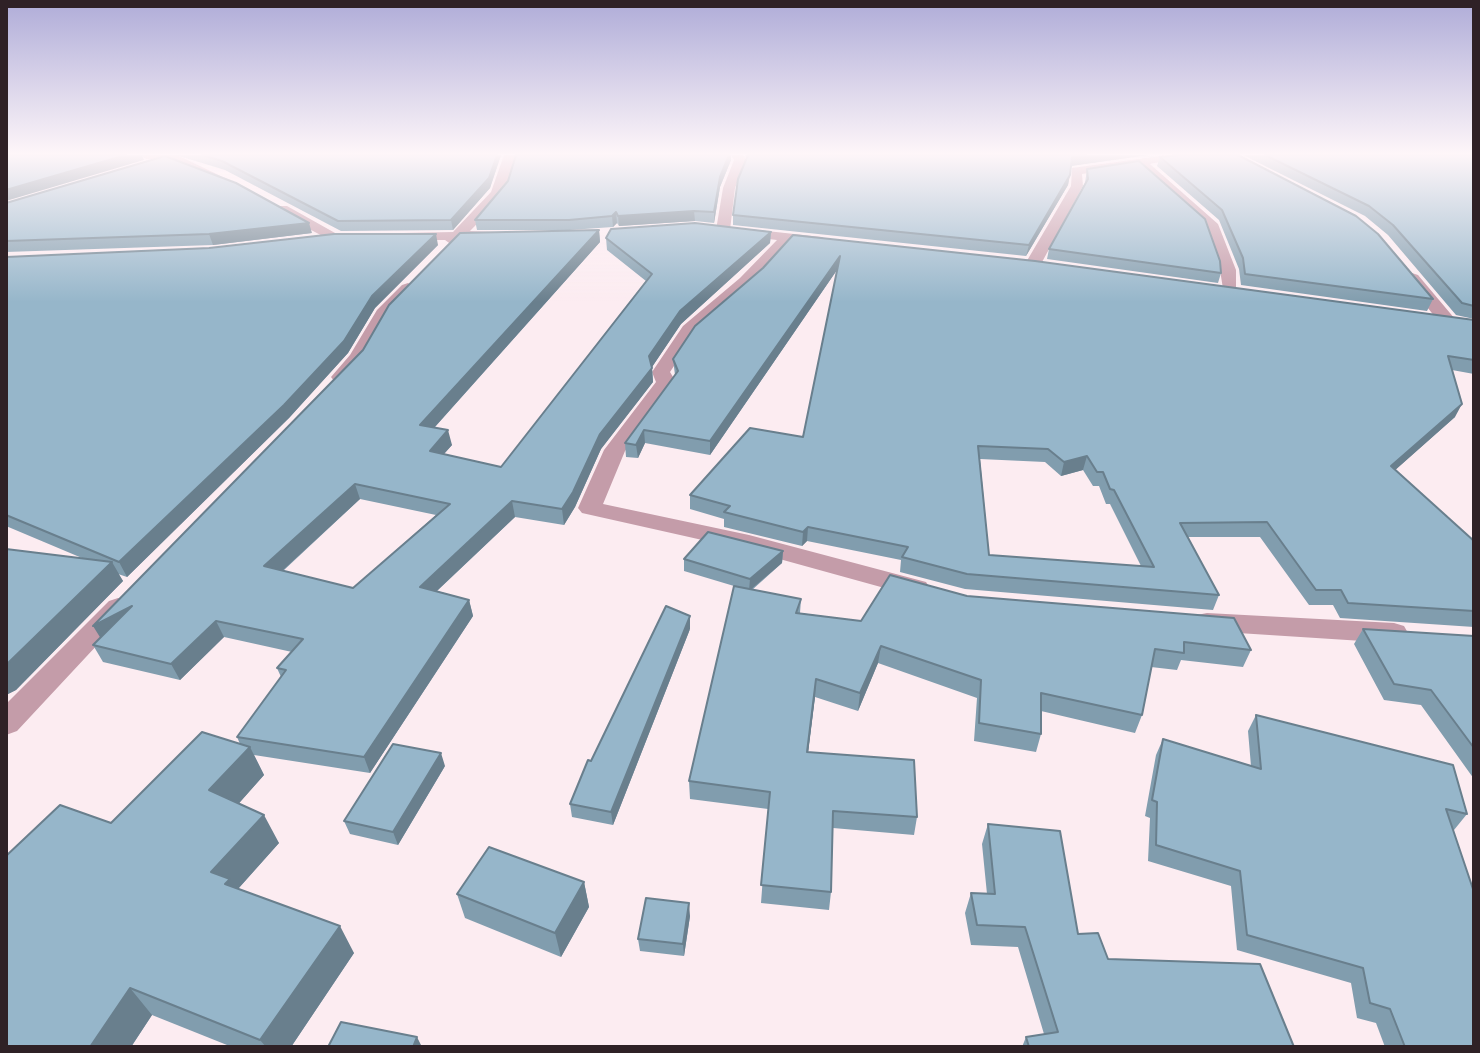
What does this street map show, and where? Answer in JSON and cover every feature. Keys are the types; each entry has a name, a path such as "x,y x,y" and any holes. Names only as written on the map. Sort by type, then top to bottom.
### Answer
{"street":[{"path":"273,204 344,238 305,241"},
{"path":"439,255 490,204"},
{"path":"724,204 716,229 833,243"},
{"path":"1035,265 1067,204"},
{"path":"1188,204 1211,224 1228,270 1230,292"},
{"path":"382,237 500,235"},
{"path":"786,237 782,245 744,282 693,322 674,347 661,372 666,382 615,450 590,508 749,543 933,593"},
{"path":"1400,264 1455,324 1417,319"},
{"path":"328,391 358,358 383,314 421,274"},
{"path":"6,723 129,596"},
{"path":"1179,620 1418,635"}],"building":[{"path":"6,204 275,204 309,223 209,234 6,241"},
{"path":"305,204 465,204 451,220 338,221"},
{"path":"488,204 715,204 714,212 618,216 616,212 612,216 569,220 475,220"},
{"path":"735,204 1053,204 1029,245 733,215"},
{"path":"1074,204 1188,204 1205,219 1220,261 1221,273 1049,249"},
{"path":"1215,204 1333,204 1356,216 1378,234 1433,299 1245,274 1243,258 1222,210"},
{"path":"1365,204 1474,204 1474,306 1462,303 1393,225"},
{"path":"695,223 771,232 680,311 649,356 652,368 600,434 562,509 512,501 420,587 469,600 364,757 237,737 286,670 277,668 303,639 216,621 171,664 93,645 132,606 93,626 363,350 389,305 460,233 599,230 420,425 448,430 430,451 501,467 652,274 606,238 611,229","holes":["355,484 450,504 353,588 264,566"]},
{"path":"334,234 436,234 372,296 344,341 284,405 119,562 6,515 6,257 209,248"},
{"path":"793,235 1035,261 1474,320 1474,360 1448,356 1462,404 1391,466 1474,541 1474,611 1348,603 1341,590 1316,590 1267,522 1180,523 1219,595 967,574 902,557 908,547 808,527 803,532 724,512 730,506 690,495 750,428 803,437 840,256 710,441 644,430 636,445 625,443 678,371 673,359 695,326 763,268","holes":["978,446 1048,449 1064,462 1087,456 1097,472 1103,472 1154,567 989,555"]},
{"path":"708,532 783,551 750,579 684,559"},
{"path":"6,549 112,562 6,665"},
{"path":"890,575 967,596 1234,618 1251,650 1184,642 1184,653 1155,649 1142,715 1041,693 1041,734 979,723 981,680 881,646 860,693 816,679 807,752 914,760 917,817 833,811 831,892 761,885 770,792 689,781 734,586 801,599 796,613 861,621"},
{"path":"666,606 690,616 611,812 570,804 588,760 591,761"},
{"path":"1363,629 1474,636 1474,748 1431,690 1394,684"},
{"path":"1256,715 1453,765 1467,814 1446,809 1474,892 1474,1047 1405,1047 1390,1009 1370,1003 1363,968 1247,935 1240,871 1156,845 1157,802 1152,800 1163,739 1261,769"},
{"path":"202,732 250,747 209,790 264,815 211,872 230,879 225,884 340,926 260,1040 130,988 90,1047 6,1047 6,856 60,805 111,823"},
{"path":"393,744 441,753 393,832 344,821"},
{"path":"988,824 1060,831 1078,934 1098,933 1108,959 1260,964 1294,1047 1029,1047 1026,1037 1058,1032 1025,927 977,925 971,893 995,894"},
{"path":"489,847 584,882 555,933 457,894"},
{"path":"646,898 689,903 683,944 638,939"},
{"path":"341,1022 417,1037 413,1047 328,1047"}]}
